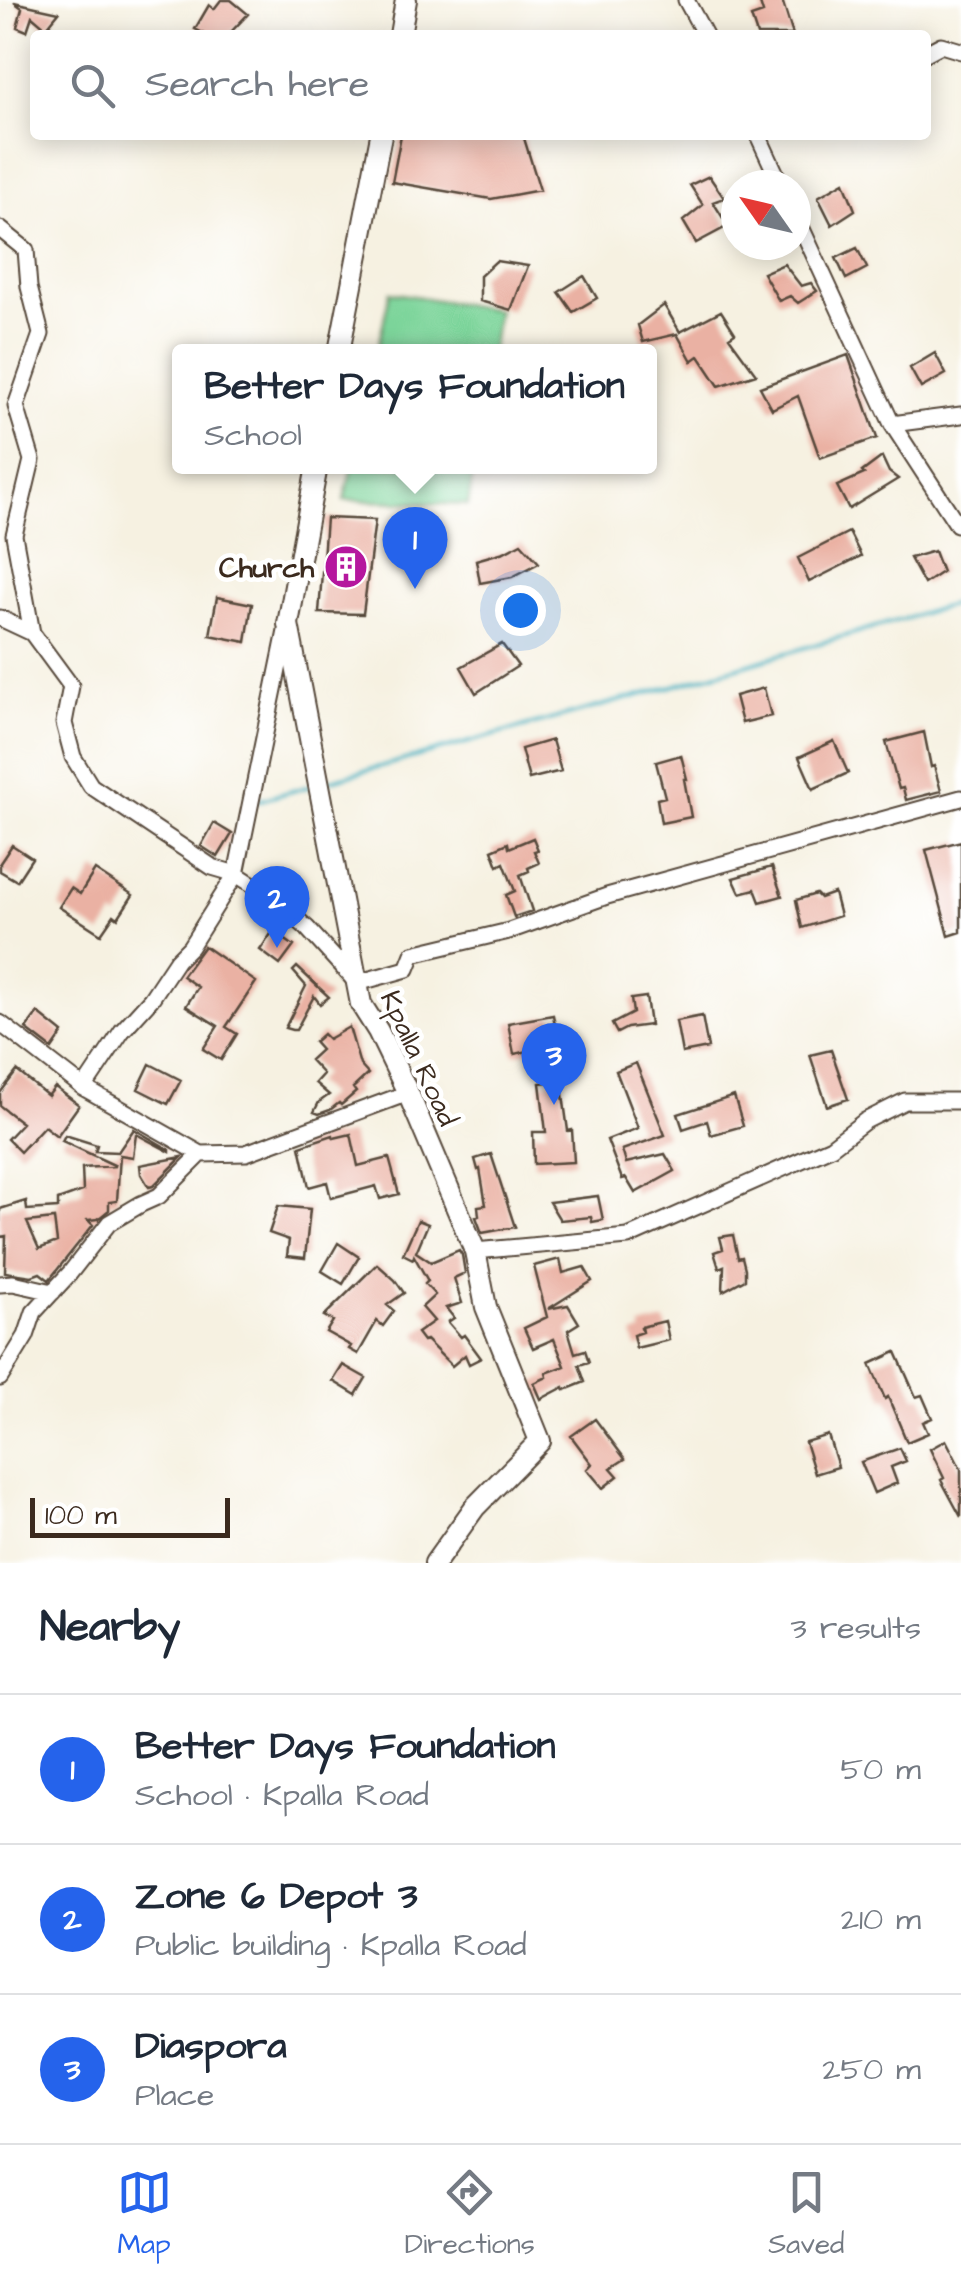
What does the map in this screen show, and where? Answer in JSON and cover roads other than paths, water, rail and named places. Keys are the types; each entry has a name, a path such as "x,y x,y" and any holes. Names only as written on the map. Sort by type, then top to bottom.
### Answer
{"street":[{"path":"401,30 406,0"},
{"path":"686,0 701,30"},
{"path":"931,51 941,46 961,51"},
{"path":"342,344 380,140"},
{"path":"760,140 775,170"},
{"path":"0,229 26,250 29,287 41,334 16,406 32,460 14,535 32,633 71,686 64,723 73,757 91,786 212,868 236,874 275,899 358,983 406,969 413,954 509,931 607,896 961,798"},
{"path":"811,248 892,424 956,524 961,521"},
{"path":"892,424 961,416"},
{"name":"Kpalla Road","path":"316,474 288,624 362,1004 408,1093 475,1251 486,1307 540,1440 475,1507 435,1563"},
{"path":"0,618 32,633"},
{"path":"84,1088 122,1032 190,946 236,874 288,624"},
{"path":"3,1030 84,1088 201,1154 246,1153 408,1093"},
{"path":"475,1251 628,1237 831,1147 864,1121 905,1101 961,1100"},
{"path":"0,1378 26,1336 34,1312 110,1223 158,1196 201,1154"},
{"path":"0,1284 53,1292"}],"waterway":[{"path":"324,782 961,602"},
{"path":"257,801 310,786"}],"place":[{"name":"Church","path":"346,567"},
{"name":"Better Days Foundation","path":"415,589"},
{"name":"Zone 6 Depot 3","path":"277,948"},
{"name":"Diaspora","path":"554,1105"}]}
